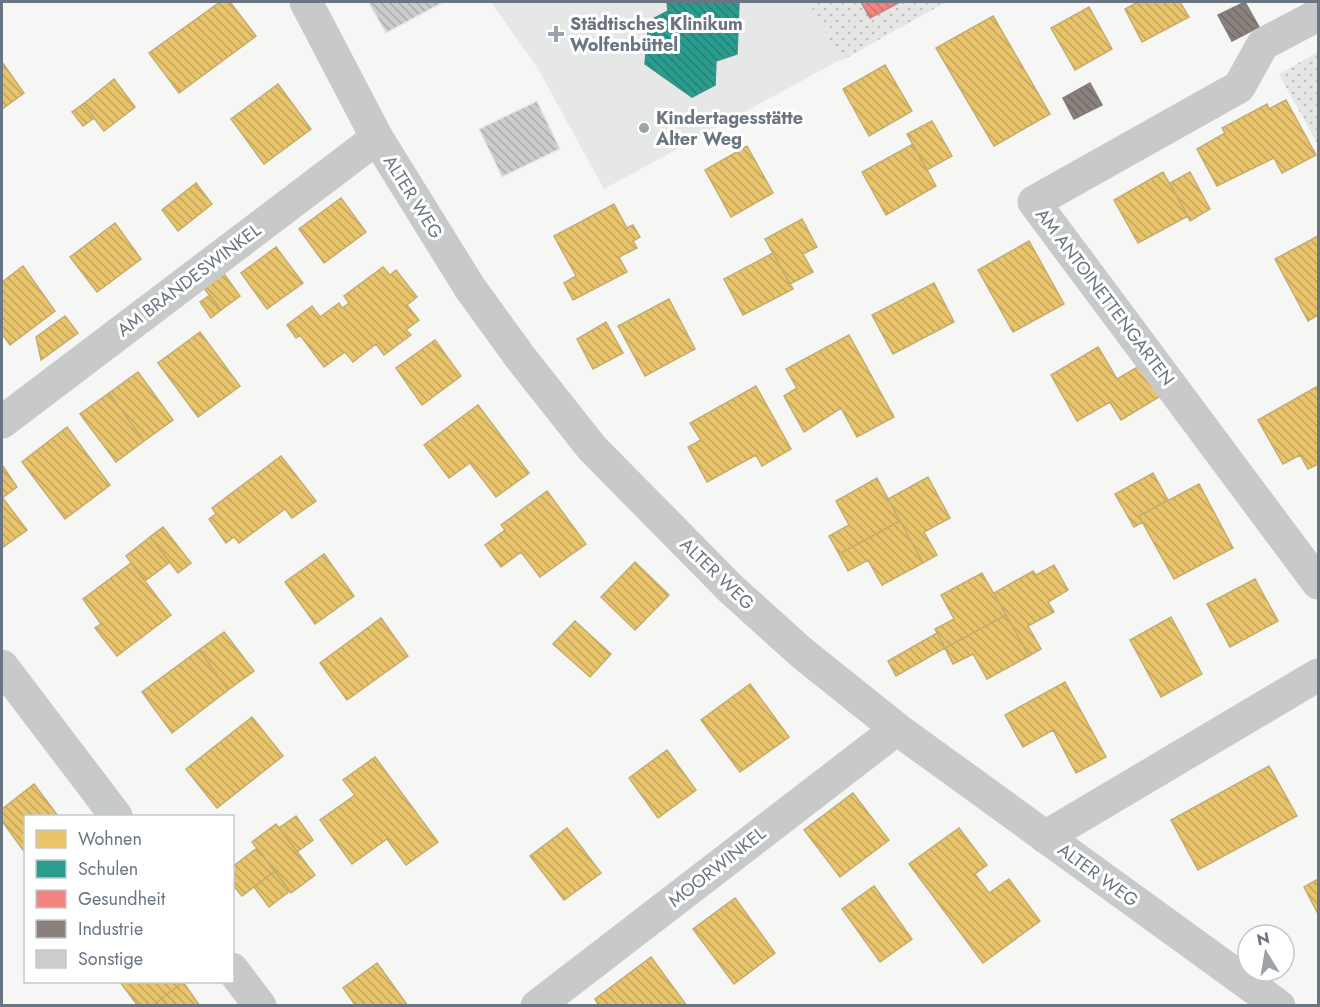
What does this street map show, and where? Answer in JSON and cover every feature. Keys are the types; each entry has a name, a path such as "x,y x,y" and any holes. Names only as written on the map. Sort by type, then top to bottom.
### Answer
{"street":[{"name":"ALTER WEG","path":"306,2 377,138 470,288 592,448 731,589 802,653 897,729 1280,1005"},
{"name":"AM ANTOINETTENGARTEN","path":"1318,15 1263,44 1239,87 1034,202 1318,583"},
{"name":"AM BRANDESWINKEL","path":"2,422 377,138"},
{"path":"2,666 115,815"},
{"path":"1045,837 1318,675"},
{"name":"MOORWINKEL","path":"537,1005 897,729"},
{"path":"234,972 260,1005"}],"shaded area":[{"name":"Kindertagesstätte Alter Weg","path":"491,2 946,2 604,189 537,67"},
{"path":"809,2 946,2 841,61"},
{"path":"1318,52 1318,145 1279,74"}],"building: Wohnen":[{"path":"220,2 230,2 256,36 179,93 149,53"},
{"path":"1138,2 1180,2 1189,17 1142,42 1125,9"},
{"path":"1089,7 1112,49 1075,70 1051,28"},
{"path":"993,16 1050,114 994,146 936,48"},
{"path":"2,62 24,93 2,109"},
{"path":"885,65 912,111 869,136 843,89"},
{"path":"114,79 135,107 104,131 83,104"},
{"path":"278,84 311,129 264,164 231,119"},
{"path":"1286,100 1316,155 1282,173 1274,158 1217,186 1197,149 1225,133 1222,128 1267,104 1269,109"},
{"path":"83,104 94,118 83,126 72,112"},
{"path":"932,121 952,156 927,170 907,134"},
{"path":"913,144 936,186 886,215 862,172"},
{"path":"747,146 773,193 731,217 705,170"},
{"path":"1163,172 1188,216 1138,243 1114,200"},
{"path":"1190,172 1210,209 1190,221 1170,183"},
{"path":"196,183 212,204 178,231 162,210"},
{"path":"341,198 366,232 324,263 299,229"},
{"path":"614,204 627,228 633,225 640,237 633,241 637,248 619,257 627,272 573,300 564,283 576,276 554,236"},
{"path":"802,219 817,247 803,254 813,272 790,284 765,239"},
{"path":"115,223 141,259 97,292 70,257"},
{"path":"1318,236 1318,315 1308,321 1275,259"},
{"path":"1029,241 1064,304 1013,332 978,270"},
{"path":"276,247 303,283 267,309 241,273"},
{"path":"773,253 793,289 743,315 724,279"},
{"path":"23,266 55,311 10,345 2,334 2,282"},
{"path":"383,267 390,275 396,270 417,297 407,305 419,320 406,330 411,335 384,355 376,344 353,362 345,352 324,367 300,335 296,338 287,325 312,306 320,317 339,303 342,308 349,303 344,296"},
{"path":"222,271 240,296 221,310 202,286"},
{"path":"934,283 954,322 893,354 872,315"},
{"path":"210,295 221,310 211,318 200,302"},
{"path":"669,299 695,349 645,376 618,326"},
{"path":"65,316 78,333 41,360 36,337"},
{"path":"606,322 623,353 593,369 577,339"},
{"path":"200,332 240,386 198,417 158,363"},
{"path":"849,335 894,417 857,437 841,408 804,432 784,396 797,388 786,369"},
{"path":"435,340 461,376 422,405 396,368"},
{"path":"1098,347 1117,379 1141,365 1159,397 1121,420 1110,402 1077,421 1051,375"},
{"path":"138,372 173,420 144,441 109,393"},
{"path":"756,386 791,449 762,466 756,455 707,482 688,447 701,440 690,423"},
{"path":"1318,386 1318,464 1308,469 1300,455 1283,464 1258,420"},
{"path":"109,393 144,441 116,462 80,414"},
{"path":"478,405 529,473 496,497 470,463 449,478 424,445"},
{"path":"67,427 110,485 65,519 22,462"},
{"path":"281,456 316,501 292,518 285,509 239,543 234,537 226,543 209,519 216,514 212,508"},
{"path":"2,465 17,487 2,498"},
{"path":"1153,473 1168,500 1139,516 1143,522 1134,527 1115,494"},
{"path":"928,477 950,518 924,532 937,555 923,563 888,499"},
{"path":"877,478 900,521 839,554 829,536 849,525 836,501"},
{"path":"1199,484 1233,548 1174,579 1139,516"},
{"path":"547,491 586,544 540,577 521,552 501,567 485,545 505,530 501,525"},
{"path":"2,497 27,530 2,548"},
{"path":"900,521 923,563 882,585 868,560 848,571 839,554"},
{"path":"163,527 191,563 178,573 150,537"},
{"path":"150,537 170,562 145,581 126,556"},
{"path":"324,554 354,596 315,624 285,582"},
{"path":"635,562 669,595 635,630 601,597"},
{"path":"131,563 171,615 117,656 95,628 101,624 83,599"},
{"path":"1054,565 1068,590 1048,602 1054,612 1028,626 1041,649 1029,656 994,593 1033,571 1036,575"},
{"path":"982,573 1006,615 945,648 935,629 954,619 941,595"},
{"path":"1255,579 1278,621 1230,647 1207,604"},
{"path":"1006,615 1029,656 987,679 973,654 953,664 945,648"},
{"path":"1171,617 1202,674 1161,697 1130,640"},
{"path":"381,618 408,656 347,700 320,663"},
{"path":"575,621 611,654 590,677 553,644"},
{"path":"224,632 254,671 228,690 199,650"},
{"path":"937,633 945,648 896,676 888,661"},
{"path":"199,650 228,690 172,733 142,692"},
{"path":"1065,682 1106,757 1076,773 1053,730 1023,747 1005,715"},
{"path":"750,684 789,737 740,772 701,720"},
{"path":"252,717 283,756 217,808 186,769"},
{"path":"667,750 696,790 658,818 629,778"},
{"path":"375,757 438,842 406,865 387,839 352,864 320,820 355,795 343,780"},
{"path":"1269,766 1297,816 1198,870 1171,820"},
{"path":"34,784 57,815 24,815 23,850 2,821 2,809"},
{"path":"853,793 889,840 840,877 804,830"},
{"path":"296,816 313,840 297,852 279,828"},
{"path":"276,824 315,875 291,893 252,842"},
{"path":"567,828 601,873 564,900 530,856"},
{"path":"959,828 987,865 975,874 989,893 1009,879 1040,921 983,963 909,864"},
{"path":"257,848 275,871 242,896 234,886 234,865"},
{"path":"275,871 290,891 269,907 254,887"},
{"path":"1318,879 1318,914 1304,887"},
{"path":"874,886 912,939 880,962 842,909"},
{"path":"735,898 775,953 734,984 693,929"},
{"path":"651,957 687,1006 599,1006 595,999"},
{"path":"377,963 408,1006 356,1006 343,988"},
{"path":"121,983 182,983 152,1006 138,1006"},
{"path":"184,983 200,1006 152,1006"}],"building: Schulen":[{"path":"667,2 739,2 737,54 716,61 715,85 692,97 645,64 649,21 668,11"}],"building: Gesundheit":[{"path":"861,2 900,2 870,18"}],"building: Industrie":[{"path":"1245,2 1259,27 1232,41 1218,15"},
{"path":"1090,83 1102,105 1074,119 1063,98"}],"building: Sonstige":[{"path":"368,2 444,2 386,33"},
{"path":"537,101 560,149 502,177 479,129"}],"place":[{"name":"Städtisches Klinikum Wolfenbüttel","path":"556,34"},
{"name":"Kindertagesstätte Alter Weg","path":"644,128"}]}
